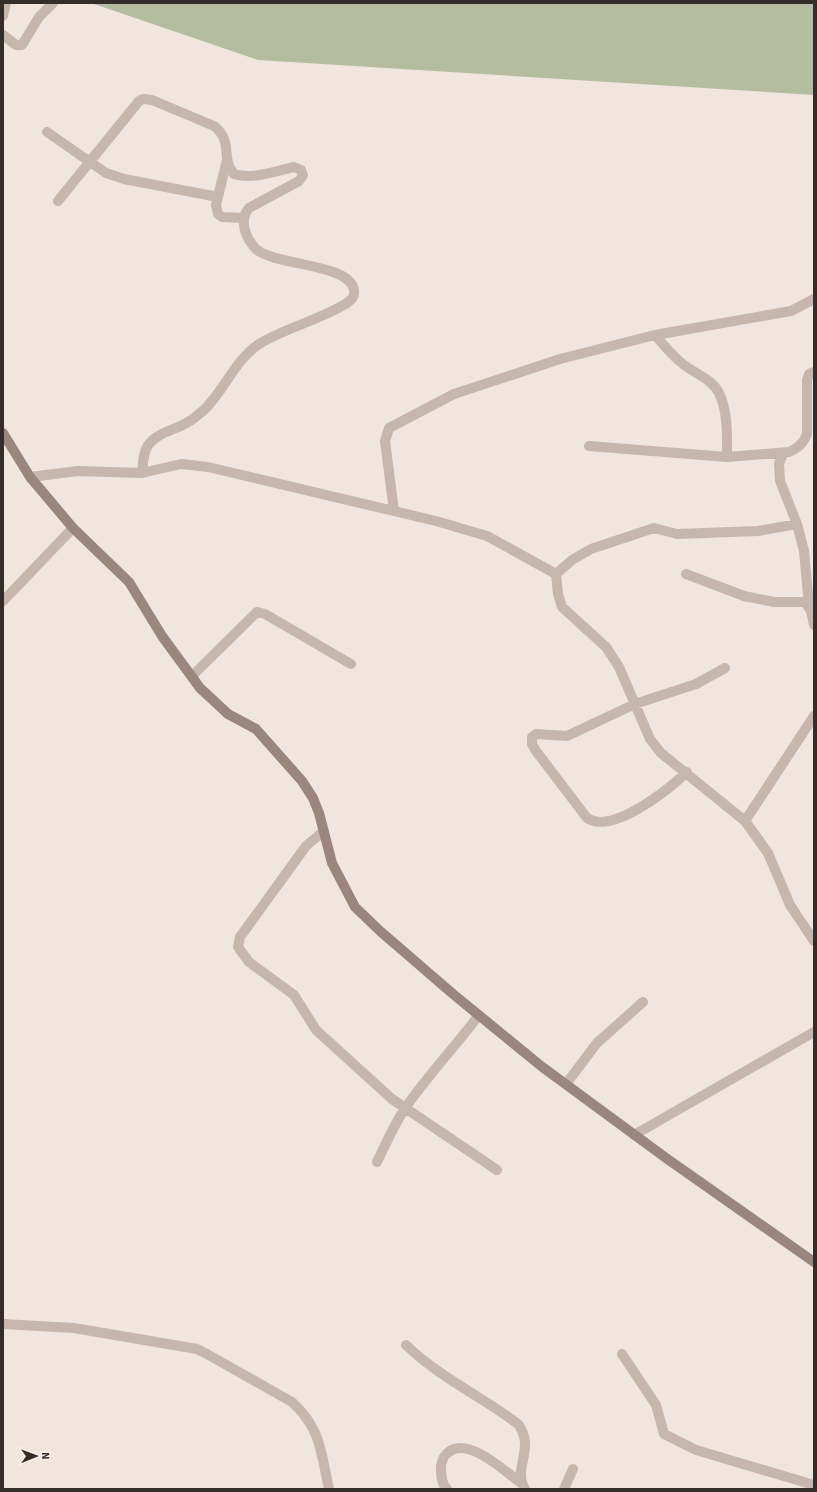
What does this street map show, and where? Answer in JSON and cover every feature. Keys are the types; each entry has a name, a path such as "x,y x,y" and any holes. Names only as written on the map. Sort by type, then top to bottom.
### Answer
{"street":[{"path":"3,16 6,3"},
{"path":"3,35 16,45 22,45 39,17 53,3"},
{"path":"58,201 136,105 143,99 152,100 214,126 222,132 225,140 227,160 216,205 218,214 228,218 244,218"},
{"path":"47,132 106,173 124,179 218,197"},
{"path":"142,473 145,451 149,444 157,437 188,422 205,408 244,358 254,349 260,344 297,326 336,310 350,301 354,296 353,285 343,276 292,261 276,260 255,248 247,235 243,224 244,214 249,208 299,181 303,173 299,168 294,167 241,176 234,174 227,160"},
{"path":"394,512 385,441 389,428 454,394 560,359 655,335 791,311 814,299"},
{"path":"655,335 678,360 708,380 719,392 723,405 727,457"},
{"path":"589,446 727,457 789,452 798,448 805,438 807,380 809,374 814,372"},
{"path":"3,433 30,477 73,528 129,582 162,636 200,688 218,706 256,729 271,744 302,781 313,798 324,831 332,863 355,907 380,931 479,1015 566,1084 634,1135 814,1262"},
{"path":"782,453 779,464 780,481 797,524 804,551 809,606 814,625"},
{"path":"30,477 78,471 142,473 181,464 193,464 436,521 487,536 556,574"},
{"path":"556,574 572,560 591,549 654,528 677,534 758,531 797,524"},
{"path":"3,601 73,528"},
{"path":"556,574 558,594 562,607 606,647 619,667 650,739 661,753 687,772 745,821 768,853 790,905 814,942"},
{"path":"686,574 744,596 774,602 800,601 805,602 809,606"},
{"path":"192,676 257,612 265,614 351,664"},
{"path":"687,772 667,791 635,812 598,823 587,818 536,752 532,744 532,737 536,734 567,736 635,704 696,684 725,668"},
{"path":"745,821 814,716"},
{"path":"324,831 302,852 240,937 238,947 249,962 294,995 316,1030 387,1095 497,1170"},
{"path":"566,1084 597,1043 642,1002"},
{"path":"377,1162 406,1108 479,1015"},
{"path":"634,1135 814,1032"},
{"path":"3,1324 74,1328 197,1349 292,1402 302,1412 311,1423 318,1437 329,1489"},
{"path":"406,1345 440,1374 518,1424 525,1437 526,1449 522,1465 524,1486"},
{"path":"622,1354 656,1405 664,1434 696,1450 814,1485"},
{"path":"447,1489 444,1486 440,1473 442,1460 446,1453 453,1449 460,1448 470,1450 484,1456 524,1486"},
{"path":"564,1489 573,1469"}],"green space":[{"path":"91,3 814,3 814,95 258,60"}]}
